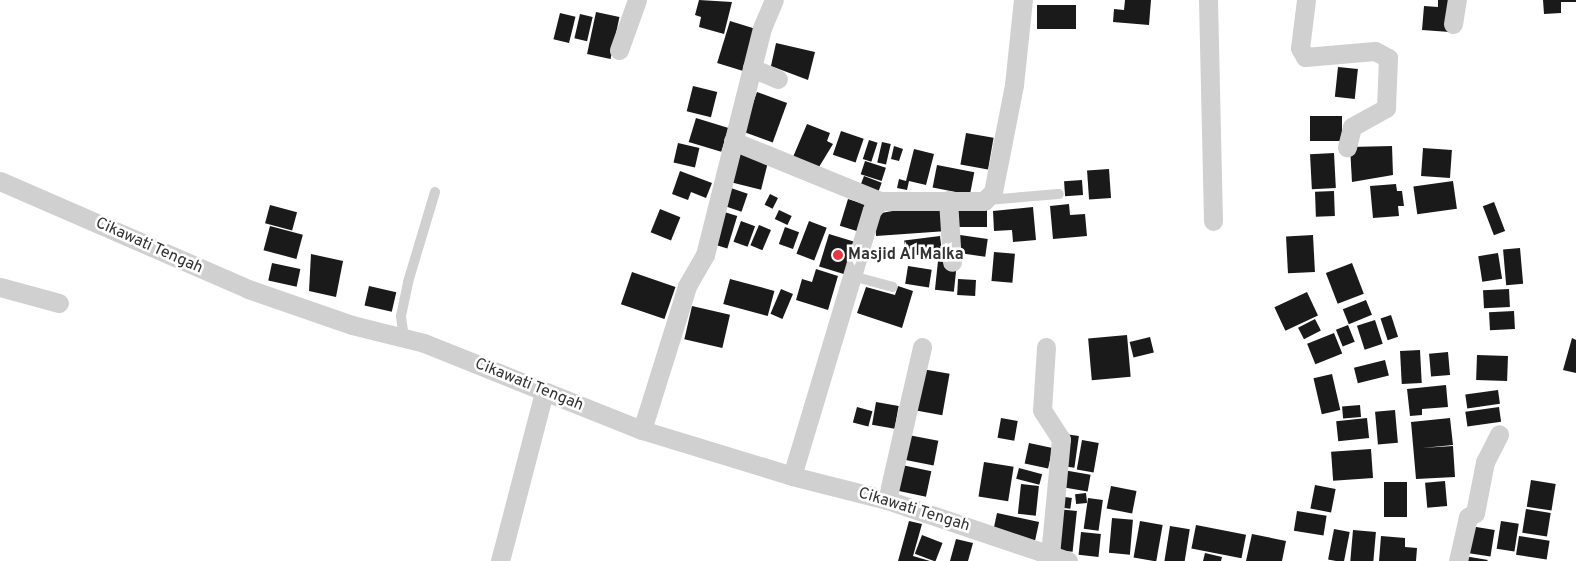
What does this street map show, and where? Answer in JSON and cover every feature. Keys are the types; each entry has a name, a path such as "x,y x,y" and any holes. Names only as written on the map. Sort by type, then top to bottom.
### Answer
{"street":[{"path":"619,50 637,0"},
{"path":"642,430 688,286 705,255 752,68 774,0"},
{"path":"733,140 880,201 984,200 999,177 1023,0"},
{"path":"1208,0 1213,221"},
{"path":"1306,0 1300,48 1305,57 1375,51 1388,58 1386,108 1352,127 1347,147"},
{"path":"1453,24 1457,0"},
{"path":"752,68 778,79"},
{"name":"Cikawati Tengah","path":"0,181 248,289 404,338 642,430 792,476 887,500 1059,559"},
{"path":"948,200 952,262"},
{"path":"792,476 872,210 880,201"},
{"path":"0,287 59,303"},
{"path":"887,500 922,347"},
{"path":"1046,347 1042,410 1061,438 1059,559"},
{"path":"500,561 544,392"},
{"path":"1458,561 1468,518 1475,513 1486,462 1499,434"}],"lane":[{"path":"404,338 401,316 408,282 435,192"},
{"path":"984,200 1059,194"},
{"path":"852,276 893,287"}],"building":[{"path":"699,0 732,2 724,34 699,27 701,17 695,15"},
{"path":"1125,0 1151,0 1149,25 1113,22 1114,9 1124,10"},
{"path":"1438,0 1453,0 1450,32 1422,30 1424,6 1438,7"},
{"path":"1543,0 1576,0 1576,2 1561,2 1561,13 1544,14"},
{"path":"1037,5 1076,5 1076,29 1037,29"},
{"path":"596,12 619,17 611,59 587,54"},
{"path":"560,13 576,17 569,43 553,39"},
{"path":"580,14 593,17 587,41 574,38"},
{"path":"730,21 757,29 744,71 717,63"},
{"path":"776,43 815,52 808,80 771,66"},
{"path":"1338,67 1358,69 1355,99 1335,97"},
{"path":"693,86 717,92 711,117 687,111"},
{"path":"757,92 787,103 773,142 743,131"},
{"path":"1310,116 1342,116 1342,141 1310,141"},
{"path":"696,118 729,128 721,152 689,142"},
{"path":"807,124 830,133 827,141 833,144 819,167 793,157"},
{"path":"841,131 864,139 856,162 833,155"},
{"path":"966,133 994,138 988,169 960,165"},
{"path":"869,140 878,143 871,162 863,159"},
{"path":"882,142 891,144 886,164 877,162"},
{"path":"678,143 699,148 695,167 674,162"},
{"path":"894,146 903,149 899,161 891,159"},
{"path":"1392,146 1393,175 1352,182 1350,147"},
{"path":"1423,148 1452,150 1450,178 1421,176"},
{"path":"914,149 934,154 926,185 909,181 907,190 897,188 899,179 906,181"},
{"path":"738,150 769,158 761,190 730,182"},
{"path":"1334,153 1336,188 1312,189 1310,154"},
{"path":"865,161 886,168 882,181 861,174"},
{"path":"937,165 974,172 970,195 933,188"},
{"path":"1109,169 1111,198 1089,199 1087,171"},
{"path":"680,171 712,183 706,198 691,192 688,200 672,194"},
{"path":"864,176 882,183 877,194 860,187"},
{"path":"1082,180 1083,195 1065,196 1064,181"},
{"path":"1453,181 1457,209 1417,214 1413,187"},
{"path":"1396,184 1397,191 1402,191 1404,206 1398,206 1399,216 1373,218 1370,186"},
{"path":"725,186 748,194 742,212 719,204"},
{"path":"1334,191 1335,216 1316,217 1315,192"},
{"path":"770,194 778,198 773,209 765,205"},
{"path":"848,199 868,205 860,232 840,226"},
{"path":"1494,202 1505,231 1494,235 1483,206"},
{"path":"1069,204 1070,215 1085,214 1087,236 1053,239 1050,206"},
{"path":"270,205 297,212 292,231 265,223"},
{"path":"922,206 923,211 945,209 947,231 876,236 875,214"},
{"path":"1033,207 1036,240 1013,242 1012,230 994,231 993,211"},
{"path":"956,208 987,208 987,227 956,227"},
{"path":"660,209 680,217 671,240 651,232"},
{"path":"779,210 792,216 787,225 775,219"},
{"path":"721,211 737,216 727,248 711,244"},
{"path":"741,221 755,226 748,247 733,242"},
{"path":"809,221 827,228 814,260 796,254"},
{"path":"759,225 771,230 762,250 750,245"},
{"path":"270,226 303,235 296,259 264,250"},
{"path":"785,227 799,232 793,249 779,244"},
{"name":"Masjid Al Malka","path":"829,234 858,243 848,275 819,267"},
{"path":"960,235 988,239 985,257 957,253"},
{"path":"1313,235 1315,272 1288,273 1286,236"},
{"path":"940,236 942,252 906,256 904,240"},
{"path":"1520,248 1523,284 1506,285 1503,249"},
{"path":"994,252 1015,254 1012,283 991,281"},
{"path":"1498,253 1502,279 1482,282 1478,256"},
{"path":"311,254 343,261 336,297 309,291"},
{"path":"938,261 957,263 954,292 935,290"},
{"path":"272,263 300,269 297,287 268,281"},
{"path":"1352,263 1364,294 1338,304 1326,273"},
{"path":"908,266 932,270 929,288 905,284"},
{"path":"816,269 838,276 828,310 796,300 802,279 812,282"},
{"path":"632,272 675,287 664,319 621,304"},
{"path":"730,279 774,291 768,316 723,304"},
{"path":"958,279 976,280 975,296 957,295"},
{"path":"369,286 396,292 392,312 365,305"},
{"path":"898,286 913,291 902,328 857,313 866,287 895,295"},
{"path":"781,289 793,294 782,319 770,314"},
{"path":"1509,289 1510,307 1484,308 1483,290"},
{"path":"1307,292 1318,316 1285,331 1274,307"},
{"path":"1366,300 1372,315 1349,324 1343,309"},
{"path":"692,306 730,315 722,348 684,339"},
{"path":"1514,311 1515,329 1490,330 1489,312"},
{"path":"1391,315 1398,337 1388,340 1381,318"},
{"path":"1315,319 1321,331 1304,339 1298,328"},
{"path":"1375,320 1383,344 1365,350 1357,326"},
{"path":"1348,325 1355,342 1343,347 1336,330"},
{"path":"1334,333 1342,353 1315,364 1307,344"},
{"path":"1127,335 1131,377 1092,380 1088,338"},
{"path":"1150,337 1154,353 1133,358 1130,342"},
{"path":"1572,338 1576,340 1576,373 1563,370"},
{"path":"1420,350 1422,383 1402,384 1400,351"},
{"path":"1448,352 1450,375 1431,377 1429,354"},
{"path":"1477,355 1508,356 1507,381 1476,380"},
{"path":"1385,360 1389,376 1358,383 1354,368"},
{"path":"922,369 950,374 942,415 915,410"},
{"path":"1332,374 1340,410 1322,414 1313,378"},
{"path":"1446,385 1448,407 1422,409 1422,415 1410,416 1407,389"},
{"path":"1498,390 1500,404 1467,408 1465,395"},
{"path":"876,402 899,406 895,429 872,425"},
{"path":"1360,405 1361,417 1343,419 1342,407"},
{"path":"857,407 872,411 868,427 853,422"},
{"path":"1499,407 1501,422 1467,427 1465,412"},
{"path":"1395,410 1398,443 1378,445 1375,412"},
{"path":"1001,418 1018,421 1014,441 998,438"},
{"path":"1367,418 1369,438 1338,441 1336,421"},
{"path":"1450,418 1453,445 1422,448 1453,446 1455,477 1416,479 1411,422"},
{"path":"903,434 938,441 934,465 898,459"},
{"path":"1065,434 1079,436 1074,468 1061,466"},
{"path":"1082,440 1099,443 1094,472 1077,470"},
{"path":"1029,443 1052,448 1048,469 1025,464"},
{"path":"1371,449 1373,478 1333,481 1331,452"},
{"path":"984,462 1014,467 1008,501 979,497"},
{"path":"902,465 931,471 926,497 897,490"},
{"path":"1019,468 1042,474 1039,485 1016,479"},
{"path":"1063,470 1091,475 1088,492 1060,487"},
{"path":"1531,480 1556,484 1551,511 1527,507"},
{"path":"1445,481 1447,506 1427,508 1425,483"},
{"path":"1384,482 1407,482 1407,517 1384,517"},
{"path":"1021,484 1039,486 1036,516 1018,514"},
{"path":"1315,485 1336,489 1331,513 1310,509"},
{"path":"1111,486 1137,491 1132,514 1107,509"},
{"path":"1086,493 1087,503 1076,504 1075,494"},
{"path":"1058,496 1072,498 1070,509 1056,507"},
{"path":"1088,498 1103,500 1099,531 1084,529"},
{"path":"1057,509 1077,511 1073,552 1053,550"},
{"path":"1526,509 1551,513 1547,537 1522,533"},
{"path":"1297,511 1327,516 1324,535 1294,531"},
{"path":"997,513 1039,522 1035,541 993,532"},
{"path":"1112,518 1133,520 1130,555 1109,553"},
{"path":"909,521 922,524 913,556 930,561 898,561"},
{"path":"1140,521 1163,525 1156,561 1134,557"},
{"path":"1501,521 1519,524 1514,551 1497,549"},
{"path":"1196,525 1246,535 1241,558 1191,549"},
{"path":"1170,526 1190,529 1185,561 1164,561"},
{"path":"1470,526 1495,530 1490,557 1466,553"},
{"path":"1334,529 1350,532 1344,561 1328,559"},
{"path":"1353,530 1376,532 1373,561 1350,561"},
{"path":"1081,532 1101,534 1098,557 1079,555"},
{"path":"1252,534 1286,541 1282,561 1246,561"},
{"path":"922,535 943,543 936,561 915,554"},
{"path":"1381,536 1405,538 1405,547 1417,548 1416,561 1379,561"},
{"path":"1519,536 1550,541 1547,560 1516,555"},
{"path":"956,539 973,543 968,561 950,561"},
{"path":"1205,553 1222,557 1221,561 1203,561"},
{"path":"1464,556 1488,560 1463,561"}],"place":[{"name":"Masjid Al Malka","path":"838,255"}]}
